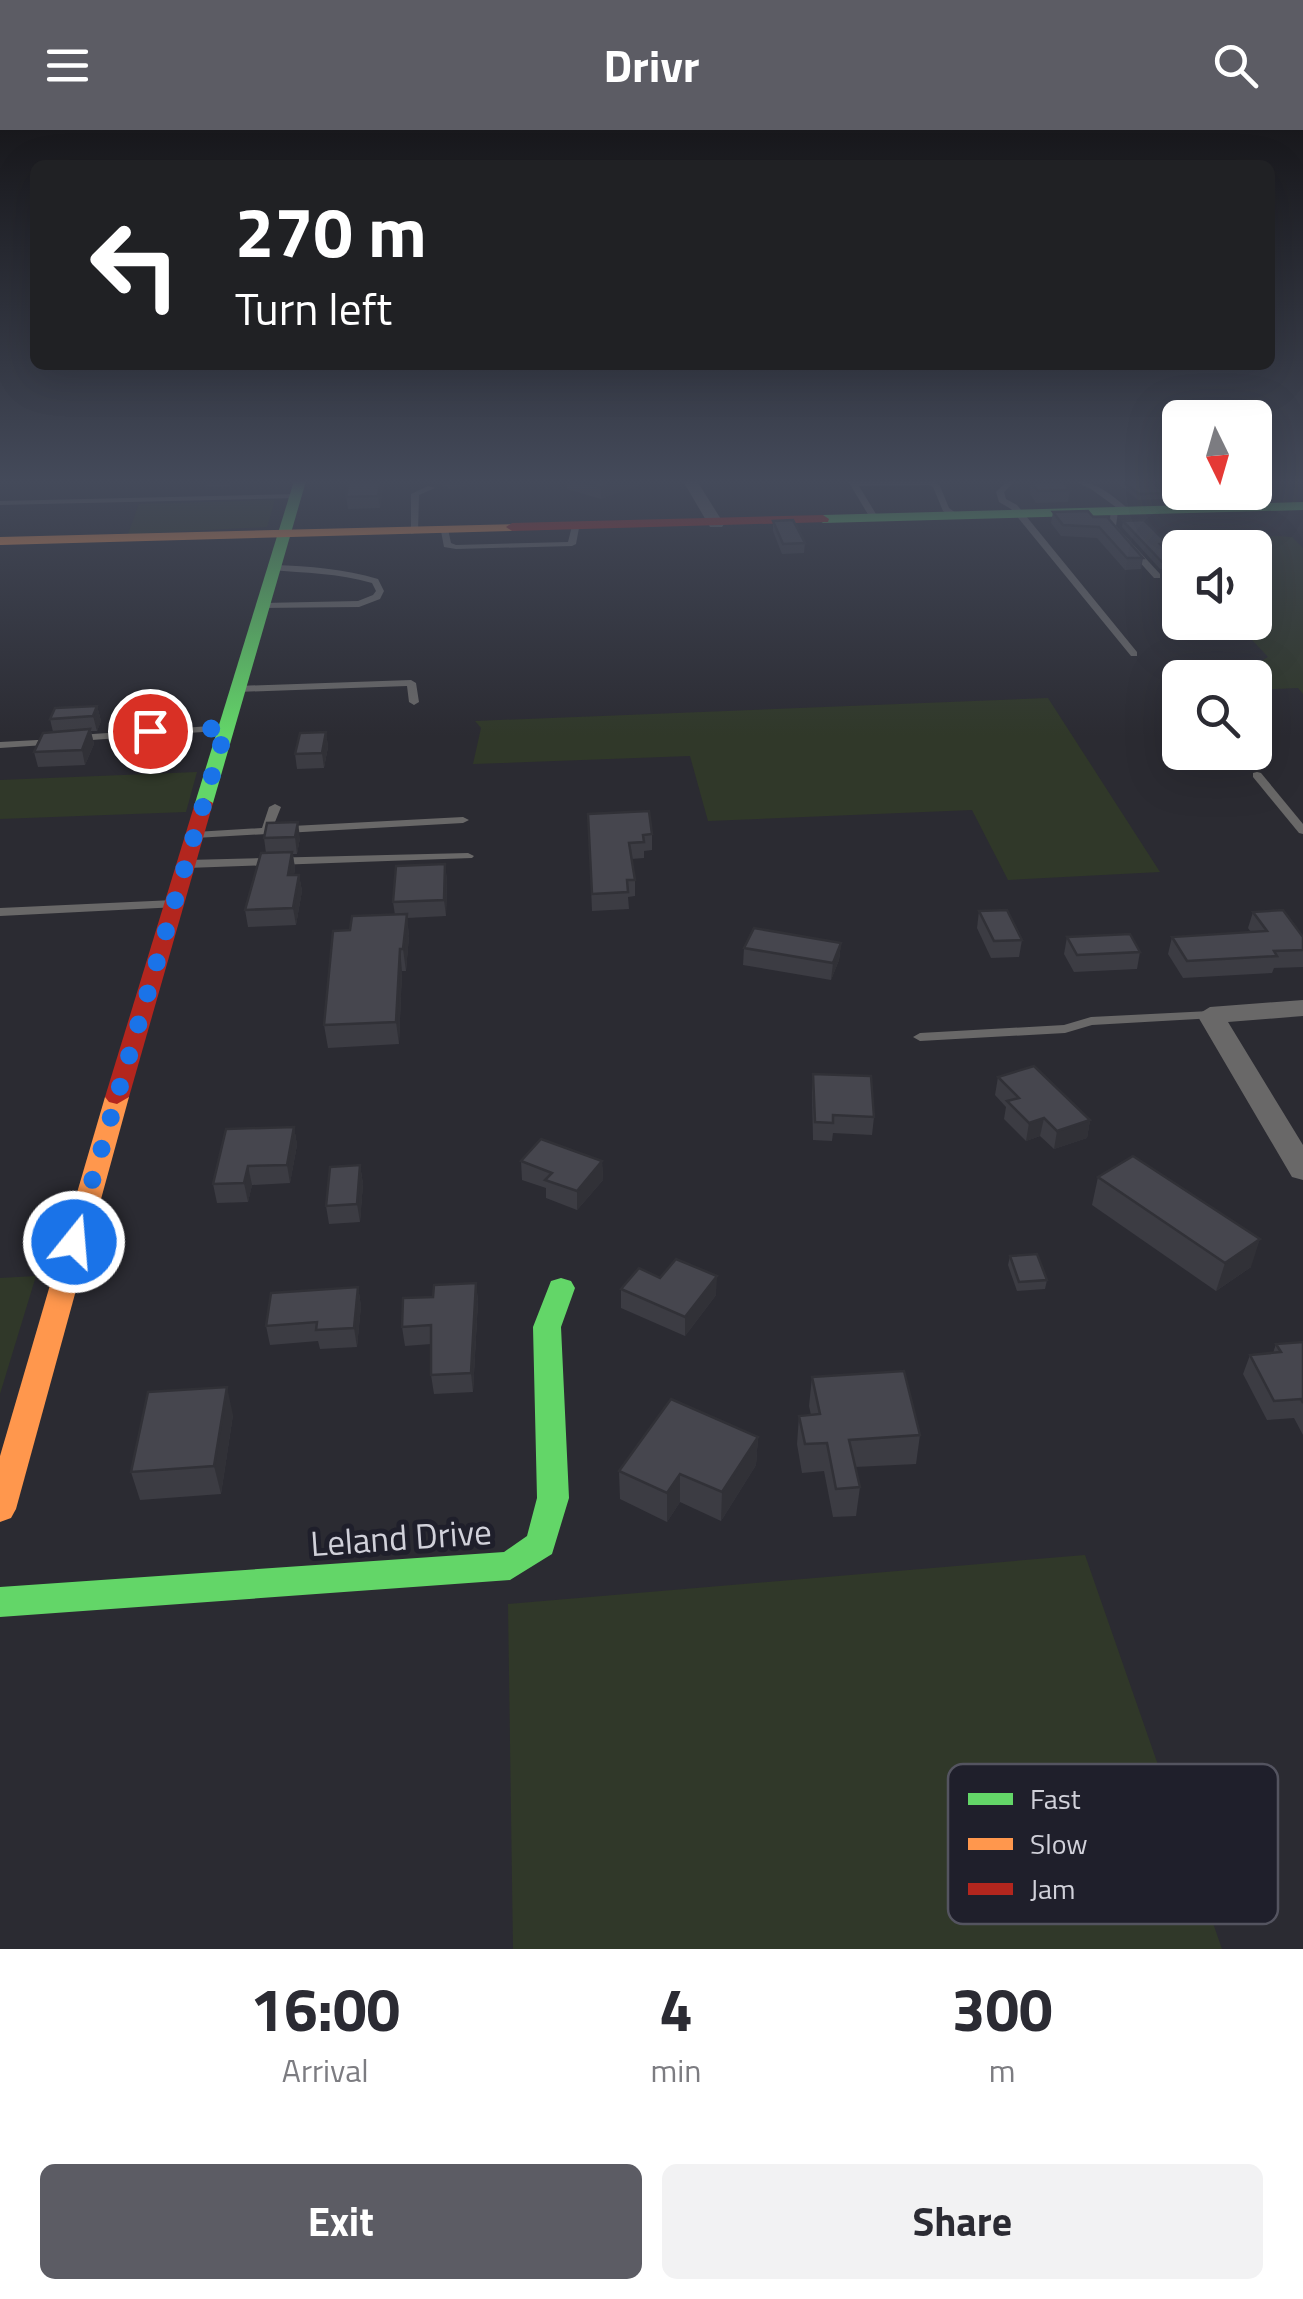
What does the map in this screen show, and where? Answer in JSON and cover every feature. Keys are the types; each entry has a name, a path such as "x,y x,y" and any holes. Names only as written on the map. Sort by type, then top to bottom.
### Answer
{"street":[{"path":"0,1509 74,1242 274,568"},
{"path":"1303,1008 1210,1015 1303,1170"},
{"name":"Leland Drive","path":"0,1602 510,1566 541,1544 553,1498 547,1327 561,1288"}],"lane":[{"path":"1061,566 1134,654"},
{"path":"1148,566 1157,576"},
{"path":"262,606 359,604 377,597 380,591 375,581 347,572 274,568"},
{"path":"237,689 411,683 414,702"},
{"path":"0,745 58,742 103,734 226,728"},
{"path":"1257,775 1303,832"},
{"path":"266,831 275,807"},
{"path":"195,835 463,820"},
{"path":"186,864 468,856"},
{"path":"0,912 175,904"},
{"path":"920,1037 1065,1029 1091,1021 1210,1015"}],"green space":[{"path":"1272,566 1303,566 1303,694 1298,688 1272,689 1272,660 1263,660 1268,657 1252,640 1272,640"},
{"path":"1048,698 1160,872 1008,880 972,810 708,821 690,756 473,764 481,728 475,721"},
{"path":"197,772 186,812 0,819 0,780"},
{"path":"36,1276 0,1394 0,1278"},
{"path":"1085,1555 1158,1764 948,1764 948,1924 1213,1924 1222,1949 513,1949 508,1604"}],"building":[{"path":"97,706 93,716 50,719 55,708"},
{"path":"90,729 82,750 34,752 43,733"},
{"path":"326,732 322,753 295,754 300,733"},
{"path":"649,811 652,834 643,835 644,842 629,843 635,880 627,880 628,892 592,894 588,814"},
{"path":"298,822 295,837 264,838 267,823"},
{"path":"292,852 288,875 299,875 293,908 245,910 261,853"},
{"path":"445,864 444,900 393,902 396,866"},
{"path":"1007,910 1022,940 994,941 979,911"},
{"path":"1283,910 1303,937 1303,950 1274,951 1277,956 1187,961 1172,937 1267,931 1253,912"},
{"path":"407,914 400,949 396,1022 324,1025 333,931 350,930 352,916"},
{"path":"754,928 841,943 833,963 744,948"},
{"path":"1130,934 1140,952 1077,955 1067,937"},
{"path":"1034,1066 1090,1120 1057,1131 1044,1118 1029,1123 1007,1101 1019,1098 998,1077"},
{"path":"813,1074 871,1076 874,1117 833,1115 833,1123 815,1122"},
{"path":"294,1127 287,1165 248,1166 244,1183 213,1184 226,1129"},
{"path":"541,1139 602,1161 577,1191 545,1180 552,1173 521,1161"},
{"path":"1133,1156 1260,1239 1225,1263 1098,1177"},
{"path":"360,1165 357,1204 326,1206 330,1167"},
{"path":"1037,1254 1047,1280 1019,1282 1010,1256"},
{"path":"676,1259 717,1276 685,1317 621,1289 639,1268 660,1278"},
{"path":"476,1283 471,1373 431,1375 431,1325 402,1327 403,1298 433,1297 434,1285"},
{"path":"358,1287 354,1328 316,1330 317,1322 266,1326 271,1293"},
{"path":"1303,1342 1303,1403 1301,1399 1274,1401 1250,1355 1281,1352 1276,1344"},
{"path":"904,1371 920,1435 849,1440 860,1487 836,1489 827,1443 805,1444 799,1416 820,1414 812,1377"},
{"path":"227,1387 214,1466 131,1472 148,1392"},
{"path":"671,1399 758,1437 722,1492 680,1474 667,1493 619,1471"}],"traffic: fast":[{"path":"204,803 275,566"},
{"path":"0,1602 510,1566 541,1544 553,1498 547,1327 561,1288"}],"traffic: slow":[{"path":"0,1509 117,1097"}],"traffic: jam":[{"path":"117,1097 204,803"}],"route":[{"path":"74,1242 226,728 150,731"}]}
